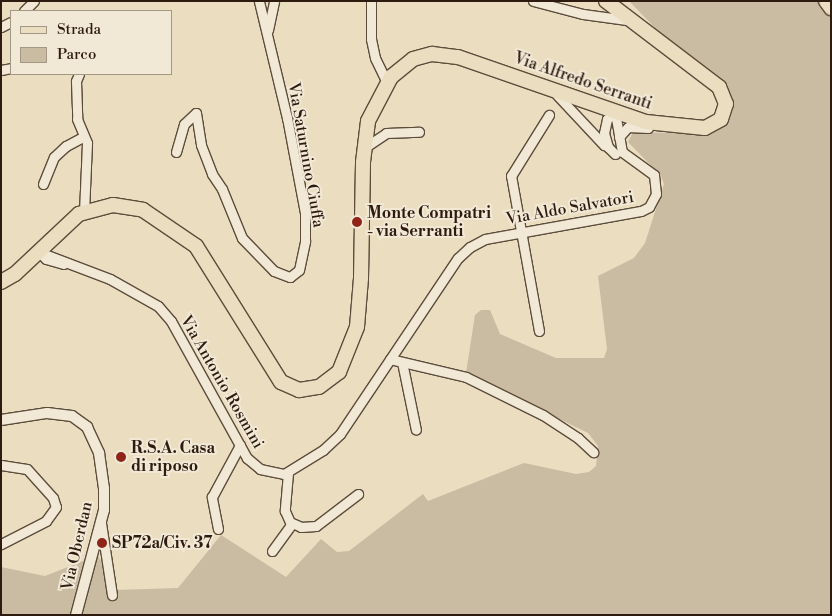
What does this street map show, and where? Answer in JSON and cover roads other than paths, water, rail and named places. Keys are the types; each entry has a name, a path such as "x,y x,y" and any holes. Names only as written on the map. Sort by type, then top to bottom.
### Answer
{"main road":[{"name":"Via Alfredo Serranti","path":"1,282 21,269 54,236 84,211 106,206 130,206 152,214 175,229 203,255 275,375 287,386 312,389 330,381 338,372 357,327 362,278 364,148 369,114 387,83 413,60 439,54 481,64 615,113 646,122 689,127 709,127 719,121 726,109 724,93 606,1"},
{"path":"826,1 831,8"}],"street":[{"path":"25,10 34,1"},
{"name":"Via Saturnino Ciuffa","path":"176,152 184,124 196,113 206,160 242,238 274,272 290,277 299,270 306,241 305,213 268,32 259,1"},
{"path":"268,32 274,1"},
{"path":"371,1 371,39 387,83"},
{"path":"533,1 583,14 624,19 640,28"},
{"path":"79,75 76,81 77,119 87,143 84,211"},
{"path":"548,89 566,103 615,154"},
{"path":"615,113 618,140 624,154 654,175 656,194"},
{"path":"615,113 606,120 604,133 608,147 615,154 649,176 656,194"},
{"path":"539,331 512,174 549,115"},
{"path":"618,140 622,130 631,126 660,130 689,127"},
{"path":"364,148 386,133 419,132"},
{"path":"43,184 54,157 66,146 83,137"},
{"name":"Via Aldo Salvatori","path":"390,359 423,315 464,252 485,238 641,211 651,205 656,194"},
{"path":"21,269 40,263 60,260 52,247 54,236"},
{"name":"Via Antonio Rosmini","path":"39,252 46,259 60,260 126,288 151,301 166,314 251,462 260,469 288,473"},
{"path":"358,494 316,526 301,528 292,523 285,511 288,473 323,450 340,434 390,359 466,377 543,415 578,438 594,452"},
{"path":"402,362 416,430"},
{"name":"Via Oberdan","path":"1,420 57,412 84,423 95,444 102,470 104,502 101,522 76,615"},
{"path":"218,529 212,497 240,445"},
{"path":"1,464 26,469 53,498 56,507 46,521 1,544"},
{"path":"101,522 112,595"},
{"path":"272,551 292,523"}],"place":[{"name":"Monte Compatri - via Serranti","path":"357,222"},
{"name":"R.S.A. Casa di riposo","path":"121,457"},
{"name":"SP72a/Civ. 37","path":"102,543"}]}
